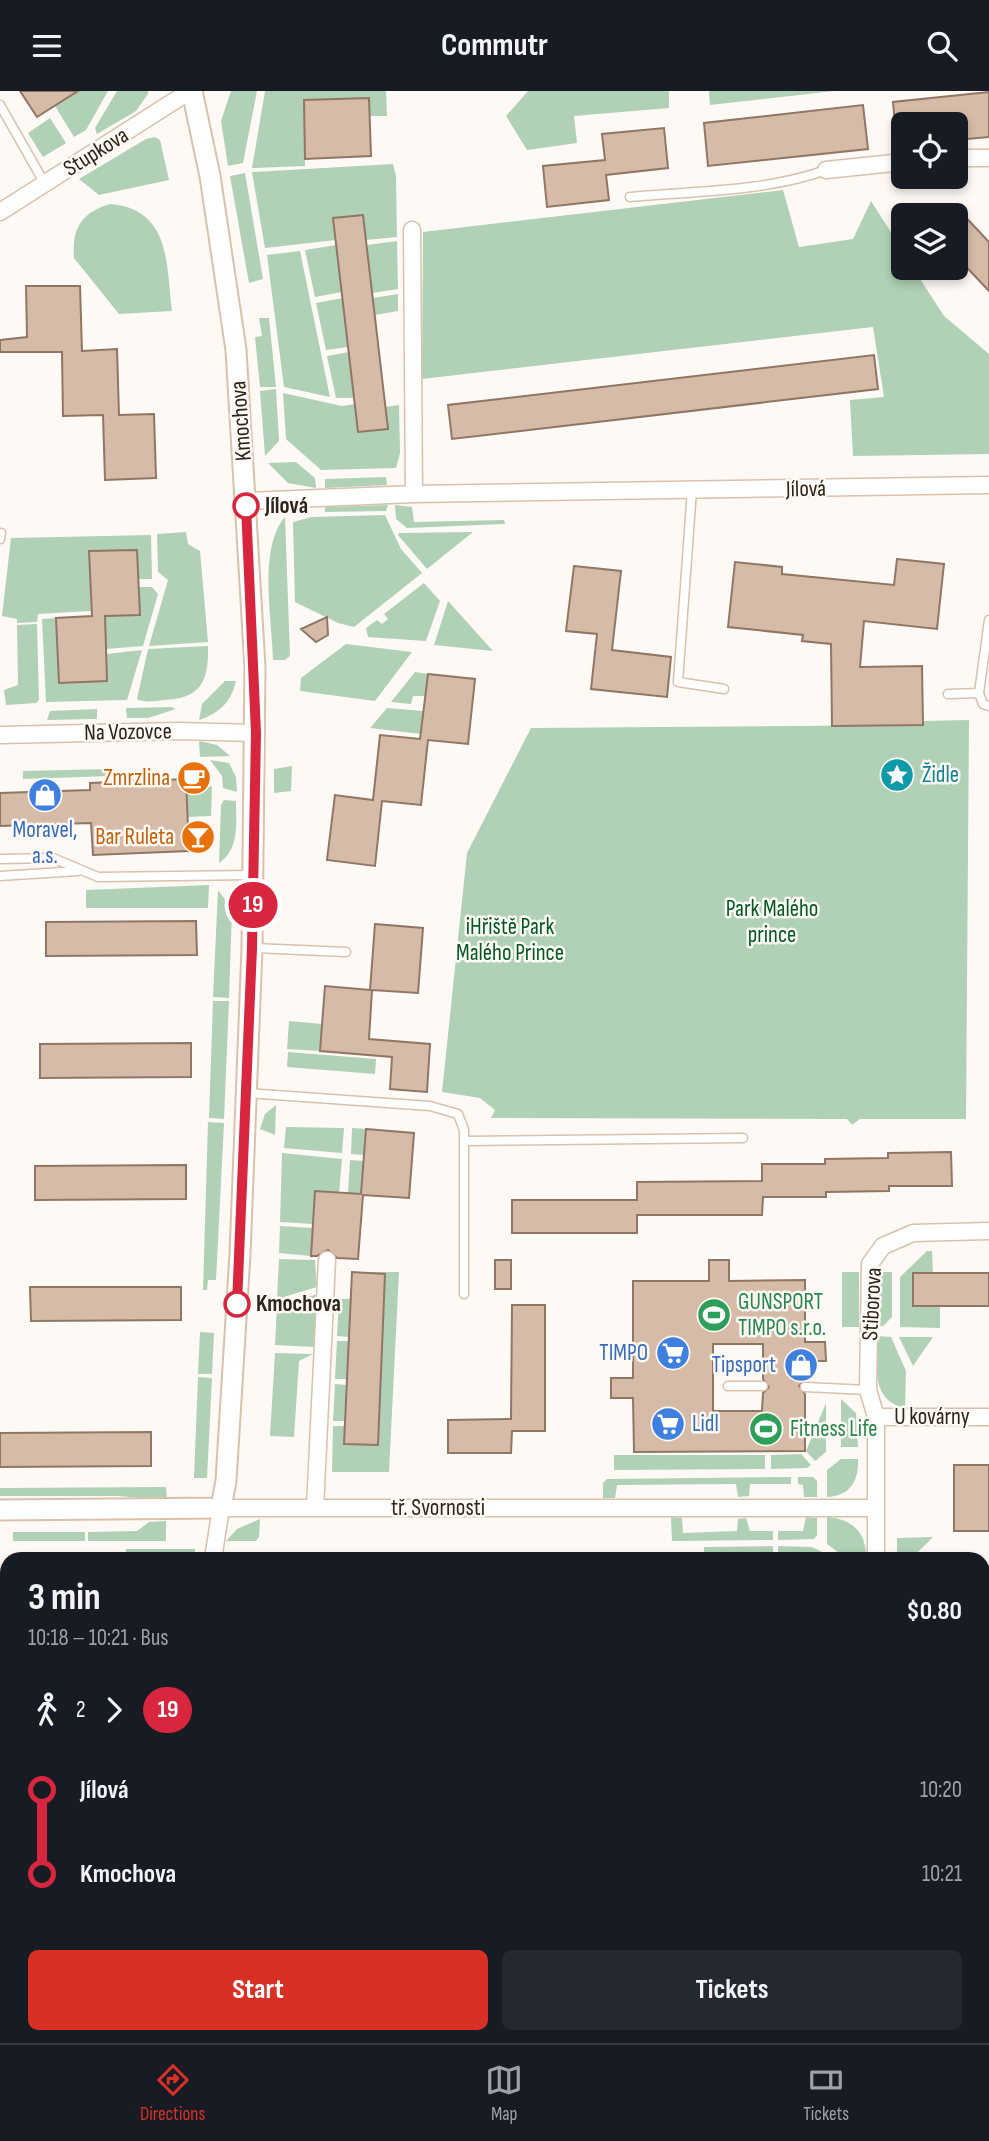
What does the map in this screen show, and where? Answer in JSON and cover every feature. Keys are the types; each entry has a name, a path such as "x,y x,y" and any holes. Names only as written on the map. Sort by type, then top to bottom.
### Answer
{"street":[{"name":"Stupkova","path":"0,212 191,91"},
{"name":"Kmochova","path":"191,91 210,176 236,350 246,501 256,733 246,1093 229,1441 221,1509"},
{"path":"968,158 989,159"},
{"path":"826,170 891,163"},
{"path":"412,230 414,494"},
{"name":"Jílová","path":"246,501 414,494 989,485"},
{"name":"Na Vozovce","path":"0,736 174,731 256,733"},
{"name":"Stiborova","path":"869,1390 870,1264 896,1238 913,1233 989,1231"},
{"path":"315,1508 327,1260"},
{"name":"U kovárny","path":"869,1390 876,1417 876,1552"},
{"name":"U kovárny","path":"876,1417 989,1417"},
{"name":"tř. Svornosti","path":"0,1510 875,1508"},
{"path":"213,1552 221,1509"}],"lane":[{"path":"0,105 45,184"},
{"path":"630,197 742,188 800,180 826,170"},
{"path":"692,490 678,682 724,689"},
{"path":"989,620 979,693 983,704 989,706"},
{"path":"948,694 979,693"},
{"path":"0,859 52,858 98,877 254,875"},
{"path":"0,876 78,871"},
{"path":"252,948 346,951"},
{"path":"246,1093 442,1107 460,1118 465,1141 464,1294"},
{"path":"465,1141 743,1138"},
{"path":"728,1386 763,1386"},
{"path":"805,1387 869,1390"}],"green space":[{"path":"78,91 108,91 86,130 74,137 55,106"},
{"path":"117,91 148,91 148,94 136,111 97,134 95,128"},
{"path":"231,91 257,91 243,163 228,166 221,121"},
{"path":"265,91 386,91 387,116 370,116 369,98 304,100 305,166 252,168"},
{"path":"528,91 669,91 669,108 574,116 577,143 527,150 506,116"},
{"path":"709,91 834,91 710,105"},
{"path":"50,118 66,143 43,157 28,133"},
{"path":"155,137 160,140 169,180 99,195 79,179 146,139"},
{"path":"393,164 396,176 397,237 366,240 363,215 336,240 265,248 252,172"},
{"path":"245,173 263,279 249,283 230,176"},
{"path":"783,190 799,247 853,239 871,201 891,232 891,280 921,280 944,316 989,354 989,454 853,456 850,400 884,397 873,327 422,379 423,232"},
{"path":"110,204 130,208 145,216 155,228 166,258 172,311 119,314 74,258 75,238 80,223 92,212"},
{"path":"397,241 398,289 372,293 367,245"},
{"path":"336,245 342,292 315,297 305,250"},
{"path":"300,251 330,397 284,387 267,255"},
{"path":"398,294 398,311 375,315 373,298"},
{"path":"343,298 348,347 326,350 316,303"},
{"path":"259,318 269,318 276,387 260,387 255,337 262,336"},
{"path":"349,352 354,398 336,398 327,356"},
{"path":"276,389 279,441 265,456 260,391"},
{"path":"283,393 342,406 355,404 388,429 385,407 399,405 400,453 396,468 321,470 286,439"},
{"path":"296,462 315,478 316,488 288,483 268,463"},
{"path":"386,477 387,485 325,488 325,479"},
{"path":"388,505 386,511 325,512 325,507"},
{"path":"395,505 412,507 414,522 504,520 505,524 407,528 396,519"},
{"path":"385,515 401,549 422,573 354,627 338,623 295,602 293,522 312,517"},
{"path":"285,517 290,656 285,660 273,660 269,565 277,530"},
{"path":"186,532 188,544 200,551 208,642 149,646 168,580 158,572 157,534"},
{"path":"473,532 427,569 398,535 399,533"},
{"path":"151,535 152,579 138,579 137,550 89,551 91,611 38,614 37,622 17,623 17,619 2,616 11,538"},
{"path":"424,583 440,601 426,641 368,637 366,628 377,620 382,624 388,619 384,614"},
{"path":"139,587 152,587 158,594 143,646 106,649 105,616"},
{"path":"448,601 493,651 434,645"},
{"path":"56,618 59,683 107,681 106,654 142,650 127,700 46,702 42,619"},
{"path":"37,624 39,700 36,703 6,705 4,690 18,685 17,625"},
{"path":"346,644 412,652 375,701 300,691 301,678"},
{"path":"208,646 207,669 200,686 194,692 177,699 137,699 148,649"},
{"path":"415,672 428,674 425,696 413,696 411,704 391,702"},
{"path":"225,681 236,681 228,701 213,714 199,720 202,704"},
{"path":"126,708 176,709 148,718 127,718"},
{"path":"387,708 423,711 421,734 370,728"},
{"path":"97,709 97,719 47,720 50,711"},
{"name":"Park Malého prince","path":"969,720 966,1119 860,1119 852,1125 847,1119 491,1118 495,1110 480,1098 442,1092 467,853 531,728 913,725 923,721"},
{"path":"199,741 217,745 230,756 200,757"},
{"path":"210,760 229,763 236,777 237,792 223,788 222,776"},
{"path":"292,766 291,791 274,793 274,769"},
{"path":"110,769 110,776 23,779 23,771"},
{"path":"199,778 212,787 211,816 187,817 186,779"},
{"path":"224,800 236,801 236,827 231,851 219,863 221,805"},
{"path":"209,885 208,908 86,908 86,890"},
{"path":"218,890 232,909 229,998 213,997"},
{"path":"213,1001 229,1001 224,1119 209,1118"},
{"path":"289,1021 322,1024 320,1051 287,1049"},
{"path":"288,1052 376,1059 375,1074 287,1067"},
{"path":"276,1105 275,1135 260,1129 265,1114"},
{"path":"208,1122 224,1123 216,1280 208,1280 207,1290 203,1290"},
{"path":"286,1127 344,1128 342,1153 284,1148"},
{"path":"352,1128 366,1129 364,1155 351,1154"},
{"path":"282,1153 342,1159 339,1193 313,1224 280,1222"},
{"path":"350,1160 364,1161 361,1194 348,1193"},
{"path":"280,1226 313,1228 311,1256 279,1253"},
{"path":"927,1251 932,1251 933,1273 913,1273 913,1305 940,1306 940,1328 900,1327 900,1277"},
{"path":"279,1259 315,1260 317,1287 277,1299"},
{"path":"352,1272 399,1272 389,1472 332,1472 333,1426 345,1426 385,1274"},
{"path":"842,1272 859,1272 859,1327 842,1327"},
{"path":"878,1272 892,1272 892,1317 883,1326 877,1327"},
{"path":"318,1294 314,1347 275,1345 277,1306"},
{"path":"339,1299 350,1299 349,1337 337,1336"},
{"path":"200,1332 214,1333 212,1374 198,1374"},
{"path":"877,1336 891,1337 906,1371 905,1408 886,1398 881,1390 877,1369"},
{"path":"899,1337 933,1337 913,1366"},
{"path":"337,1341 349,1341 347,1379 335,1379"},
{"path":"275,1353 313,1354 299,1361 294,1437 270,1436"},
{"path":"198,1377 212,1378 207,1478 194,1478"},
{"path":"335,1384 347,1385 345,1421 333,1421"},
{"path":"841,1399 856,1413 858,1447 841,1447"},
{"path":"826,1403 826,1452 815,1461 806,1451"},
{"path":"801,1454 811,1465 807,1468 771,1469 771,1455"},
{"path":"614,1455 765,1455 765,1469 614,1470"},
{"path":"841,1459 858,1459 855,1480 842,1494 827,1497 827,1470"},
{"path":"791,1477 791,1484 750,1484 749,1496 738,1497 736,1484 617,1485 615,1498 603,1498 603,1483 607,1479"},
{"path":"798,1477 813,1477 817,1481 817,1497 804,1497 803,1485 798,1484"},
{"path":"166,1487 167,1500 118,1496 0,1496 0,1488"},
{"path":"671,1517 682,1518 683,1533 737,1531 738,1519 746,1518 750,1531 773,1531 773,1540 672,1541"},
{"path":"806,1517 817,1518 817,1535 814,1539 778,1540 778,1531 803,1531"},
{"path":"827,1517 836,1518 857,1529 866,1552 838,1552 827,1544"},
{"path":"260,1519 259,1537 256,1541 226,1541 237,1529"},
{"path":"166,1521 166,1541 88,1541 88,1532 137,1531 149,1522"},
{"path":"13,1532 85,1532 85,1541 13,1541"},
{"path":"933,1537 918,1552 897,1552 897,1538"},
{"path":"773,1546 773,1552 704,1552 704,1547"},
{"path":"778,1546 812,1547 822,1552 778,1552"},
{"path":"126,1549 195,1549 195,1552 126,1552"}],"building":[{"path":"20,91 78,91 37,117"},
{"path":"989,92 989,137 968,139 968,112 894,112 893,102"},
{"path":"369,98 371,156 305,159 304,100"},
{"path":"863,105 868,149 708,166 704,123"},
{"path":"664,128 668,168 606,175 609,200 547,207 543,166 605,160 602,134"},
{"path":"363,215 388,429 358,432 333,218"},
{"path":"968,220 989,242 989,291 968,269"},
{"path":"26,286 80,286 82,351 117,349 119,415 154,414 156,478 105,480 103,415 63,416 62,352 0,352 0,340 27,337"},
{"path":"874,355 878,389 452,439 448,405"},
{"path":"137,550 140,615 105,616 107,681 59,683 56,618 92,616 89,551"},
{"path":"897,559 944,564 937,629 864,621 860,667 922,666 923,725 832,726 831,644 802,641 803,635 728,627 735,562 782,567 782,574 894,585"},
{"path":"574,566 621,571 612,650 671,657 667,697 591,689 597,634 566,631"},
{"path":"327,617 328,635 316,642 301,629"},
{"path":"428,674 475,679 468,744 428,740 421,805 382,801 375,866 327,860 335,795 373,800 380,735 420,739"},
{"path":"186,779 189,851 93,855 91,823 0,826 0,793 90,790 90,783"},
{"path":"196,921 197,955 46,956 46,922"},
{"path":"375,924 423,928 418,993 372,990 369,1039 430,1044 427,1092 390,1089 392,1057 320,1051 325,986 370,990"},
{"path":"191,1043 191,1077 40,1078 40,1044"},
{"path":"366,1129 414,1133 409,1198 363,1195 358,1259 337,1258 328,1250 311,1256 315,1191 361,1194"},
{"path":"951,1152 952,1186 889,1186 889,1191 826,1192 826,1197 763,1197 762,1215 637,1215 637,1233 512,1233 512,1200 637,1200 637,1182 762,1181 762,1164 825,1164 825,1159 888,1158 888,1153"},
{"path":"186,1165 186,1199 35,1200 35,1166"},
{"path":"495,1260 511,1260 511,1289 495,1289"},
{"name":"TIMPO","path":"709,1260 729,1260 729,1281 805,1280 805,1342 825,1342 826,1361 805,1361 805,1380 799,1386 805,1394 805,1451 634,1452 633,1398 611,1398 611,1378 633,1378 633,1281 709,1281","holes":["713,1344 763,1344 763,1379 769,1387 763,1393 762,1411 713,1411"]},
{"path":"352,1272 385,1274 378,1445 344,1444"},
{"path":"913,1273 989,1273 989,1306 913,1306"},
{"path":"30,1287 181,1287 181,1320 31,1321"},
{"path":"512,1305 545,1305 545,1431 512,1431 511,1453 448,1453 448,1420 511,1419"},
{"path":"151,1432 151,1466 0,1467 0,1433"},
{"path":"954,1465 989,1465 989,1531 954,1531"}],"bus line":[{"name":"19","path":"237,1304 252,948 256,733 246,506"}],"place":[{"name":"Jílová","path":"246,506"},
{"name":"Židle","path":"897,775"},
{"name":"Zmrzlina","path":"194,778"},
{"name":"Moravel, a.s.","path":"45,795"},
{"name":"Bar Ruleta","path":"198,837"},
{"name":"Kmochova","path":"237,1304"},
{"name":"GUNSPORT TIMPO s.r.o.","path":"714,1315"},
{"name":"TIMPO","path":"673,1353"},
{"name":"Tipsport","path":"801,1365"},
{"name":"Lidl","path":"668,1424"},
{"name":"Fitness Life","path":"766,1429"}],"park label":[{"name":"iHřiště Park Malého Prince","path":"510,940"}]}
